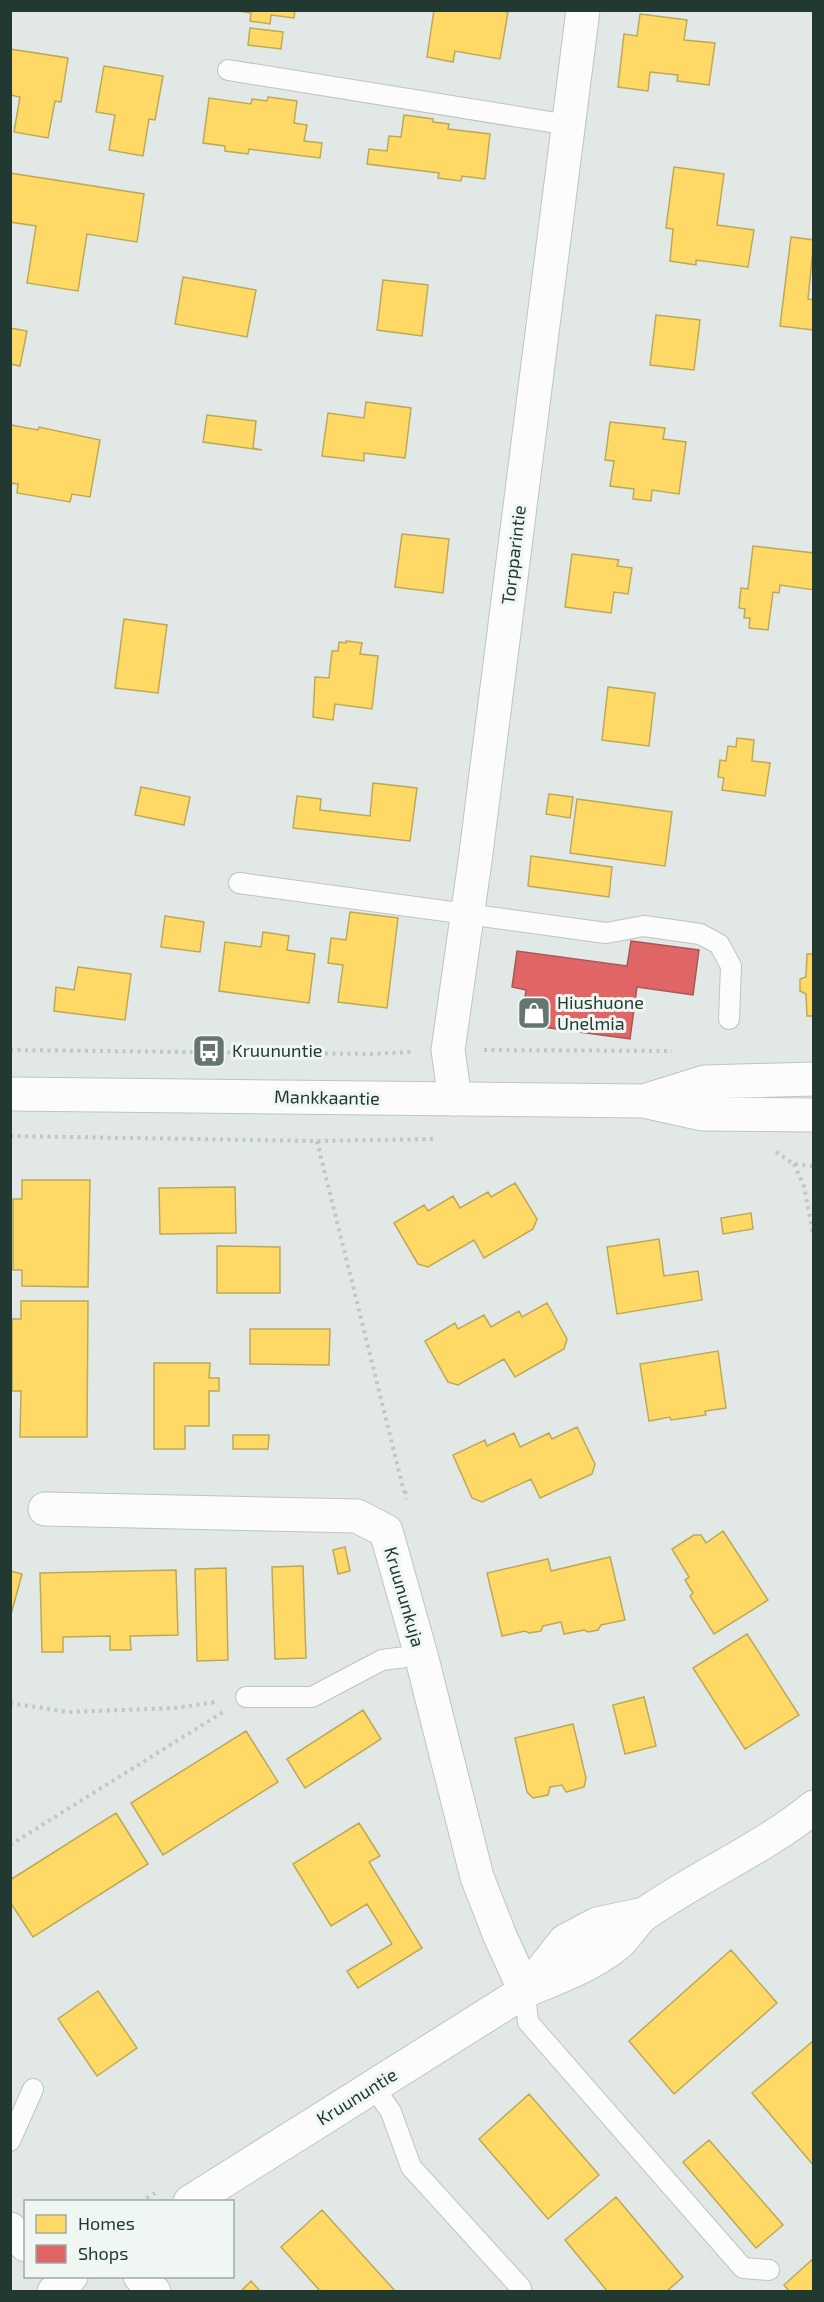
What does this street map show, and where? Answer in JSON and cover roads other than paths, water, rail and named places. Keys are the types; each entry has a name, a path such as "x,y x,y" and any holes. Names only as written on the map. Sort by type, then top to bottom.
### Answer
{"street":[{"name":"Torpparintie","path":"455,1099 448,1050 468,915 583,10"},
{"name":"Mankkaantie","path":"643,1101 705,1082 813,1079"},
{"name":"Mankkaantie","path":"10,1094 643,1101 702,1114 813,1115"},
{"name":"Kruununkuja","path":"45,1509 357,1516 386,1531 421,1655 477,1877 525,1991"},
{"name":"Kruununtie","path":"193,2200 525,1991 579,1968 618,1945 644,1914 813,1807"},
{"path":"10,2229 24,2243"},
{"path":"141,2278 154,2292"}],"lane":[{"path":"228,70 569,125"},
{"path":"239,883 606,933 644,926 700,934 719,944 731,966 729,1019"},
{"path":"246,1697 312,1697 382,1660 421,1655"},
{"path":"525,1991 528,2022 701,2220 743,2268 769,2270"},
{"path":"374,2087 391,2112 411,2167 521,2288"},
{"path":"10,2141 33,2089"}],"place":[{"name":"Hiushuone Unelmia","path":"534,1013"},
{"name":"Kruununtie","path":"209,1051"}]}
